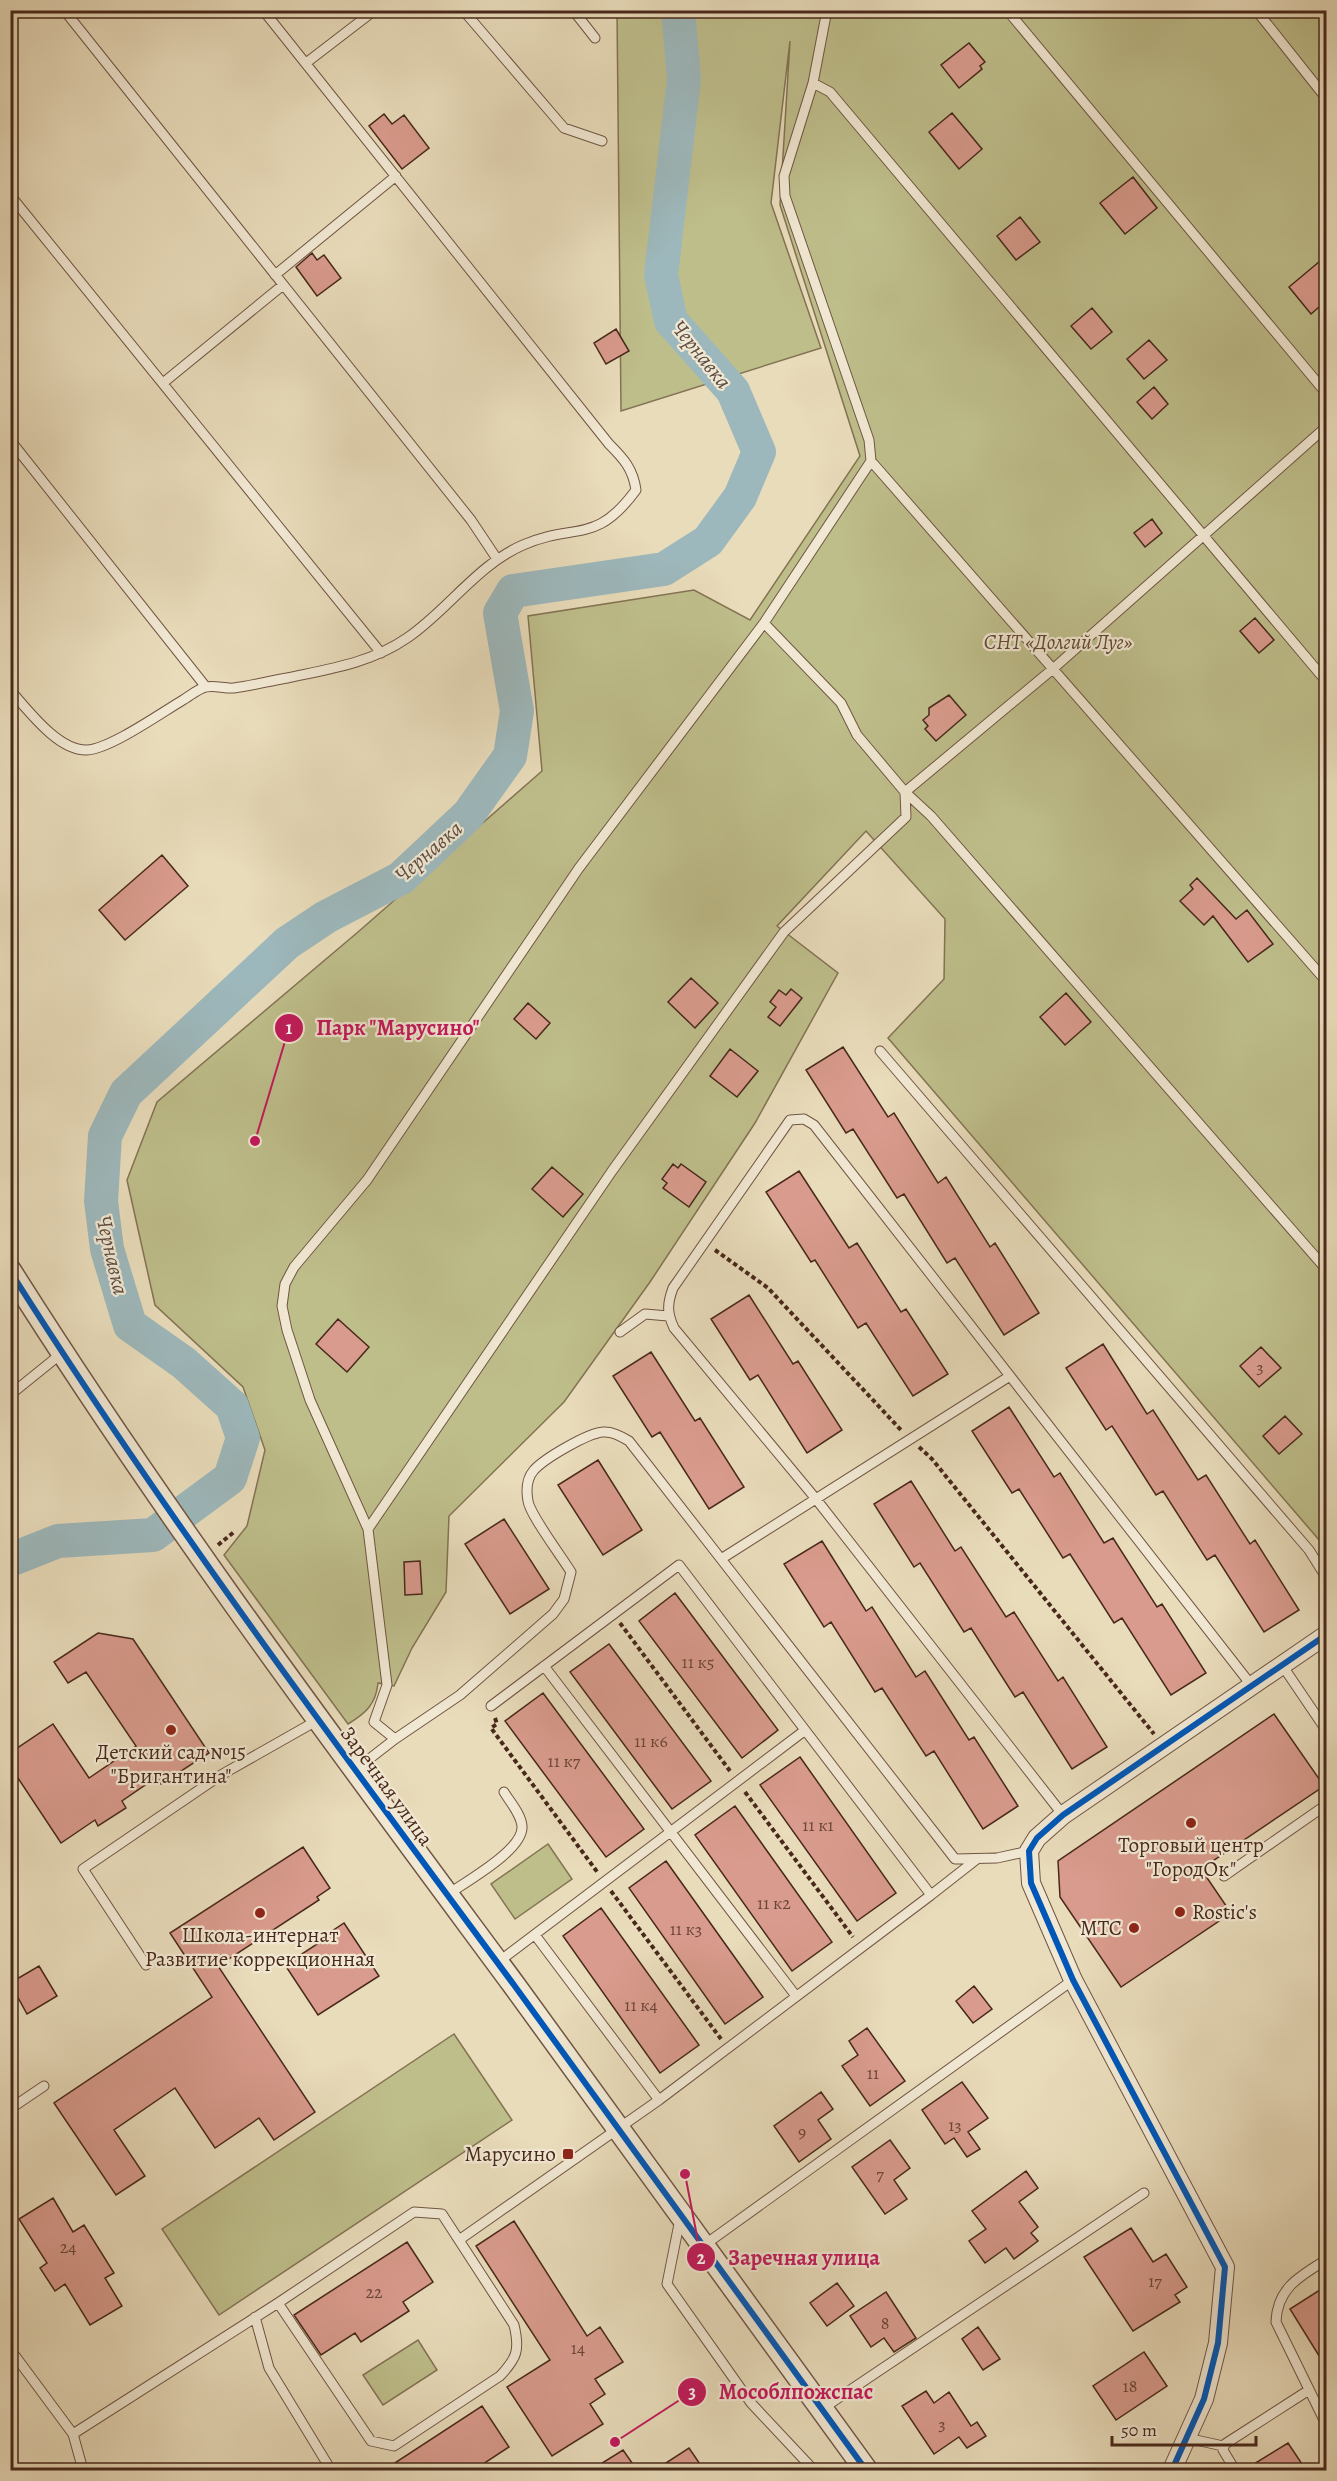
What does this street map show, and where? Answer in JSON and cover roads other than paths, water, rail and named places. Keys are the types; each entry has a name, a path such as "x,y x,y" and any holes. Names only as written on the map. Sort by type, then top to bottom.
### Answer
{"street":[{"name":"Заречная улица","path":"10,1271 139,1469 318,1720 620,2129 866,2470"},
{"path":"1172,2470 1204,2399 1218,2343 1225,2267 1074,1980 1031,1883 1029,1851 1037,1838 1063,1815 1326,1635"}],"lane":[{"path":"64,10 471,520 497,559"},
{"path":"10,690 47,730 72,748 87,750 109,743 206,687 232,688 352,665 381,653 407,638 497,559 522,545 551,535 577,533 600,526 621,510 636,490 634,473 263,10"},
{"path":"306,63 375,10"},
{"path":"463,10 564,128 602,141"},
{"path":"573,10 595,39"},
{"path":"827,10 813,83 784,176 785,196 869,440 871,461 1326,981"},
{"path":"1007,10 1326,393"},
{"path":"1256,10 1326,98"},
{"path":"813,83 830,92 1326,681"},
{"path":"275,275 396,177"},
{"path":"10,195 381,653"},
{"path":"163,383 283,285"},
{"path":"905,792 1054,668 1326,427"},
{"path":"10,440 206,687"},
{"path":"395,1739 374,1722 387,1685 368,1528 310,1400 287,1330 282,1306 285,1284 294,1267 367,1179 579,868 764,623 871,461"},
{"path":"764,623 841,703 857,735 905,792 931,816 1326,1269"},
{"path":"368,1528 612,1171 784,932 906,817 905,792"},
{"path":"880,1052 1310,1550 1326,1577"},
{"path":"1063,1815 816,1500 674,1328 668,1316 667,1301 673,1288 790,1120 804,1119 814,1125 1252,1686"},
{"path":"620,1332 645,1314 668,1316"},
{"path":"10,1395 62,1353"},
{"path":"721,1560 1010,1376"},
{"path":"354,1770 460,1695 553,1614 564,1599 572,1572 528,1504 527,1484 534,1470 591,1434 605,1431 618,1434 628,1441 955,1859 977,1859 1029,1851"},
{"path":"491,1706 679,1565 931,1895"},
{"path":"1282,1665 1326,1730"},
{"path":"544,1666 796,1996"},
{"path":"146,1965 83,1869 221,1775 318,1720"},
{"path":"497,1963 804,1731"},
{"path":"447,1895 500,1858 521,1834 522,1826 519,1815 504,1792"},
{"path":"1224,1876 1326,1806"},
{"path":"459,2240 620,2129 977,1859"},
{"path":"535,1935 659,2100"},
{"path":"703,2246 1074,1980"},
{"path":"10,2109 44,2086"},
{"path":"821,2410 1144,2193"},
{"path":"73,2434 278,2303 414,2212 442,2214 514,2325 518,2342 514,2361 500,2376 394,2446 371,2441 278,2303"},
{"path":"681,2214 668,2284 750,2403 811,2467 821,2470"},
{"path":"1326,2260 1294,2280 1282,2294 1276,2322 1326,2424"},
{"path":"255,2317 269,2368 331,2470"},
{"path":"10,2349 73,2434 83,2470"},
{"path":"1187,2438 1223,2446 1309,2390"},
{"path":"1223,2446 1235,2470"}],"waterway":[{"name":"Чернавка","path":"10,1560 58,1541 153,1535 230,1478 243,1438 232,1406 184,1363 130,1325 107,1249 101,1201 105,1136 126,1093 287,943 326,917 401,878 468,815 510,756 517,711 500,613 513,591 664,569 708,541 740,497 759,452 733,391 671,321 661,275 684,79 678,10"}],"place":[{"name":"Парк \"Марусино\"","path":"255,1141"},
{"name":"Детский сад №15 \"Бригантина\"","path":"171,1730"},
{"name":"Торговый центр \"ГородОк\"","path":"1191,1823"},
{"name":"Rostic's","path":"1180,1912"},
{"name":"Школа-интернат Развитие коррекционная","path":"260,1913"},
{"name":"МТС","path":"1134,1928"},
{"name":"Марусино","path":"568,2154"},
{"name":"Заречная улица","path":"685,2174"},
{"name":"Мособлпожспас","path":"615,2442"}],"park label":[{"name":"СНТ «Долгий Луг»","path":"1058,642"}]}
